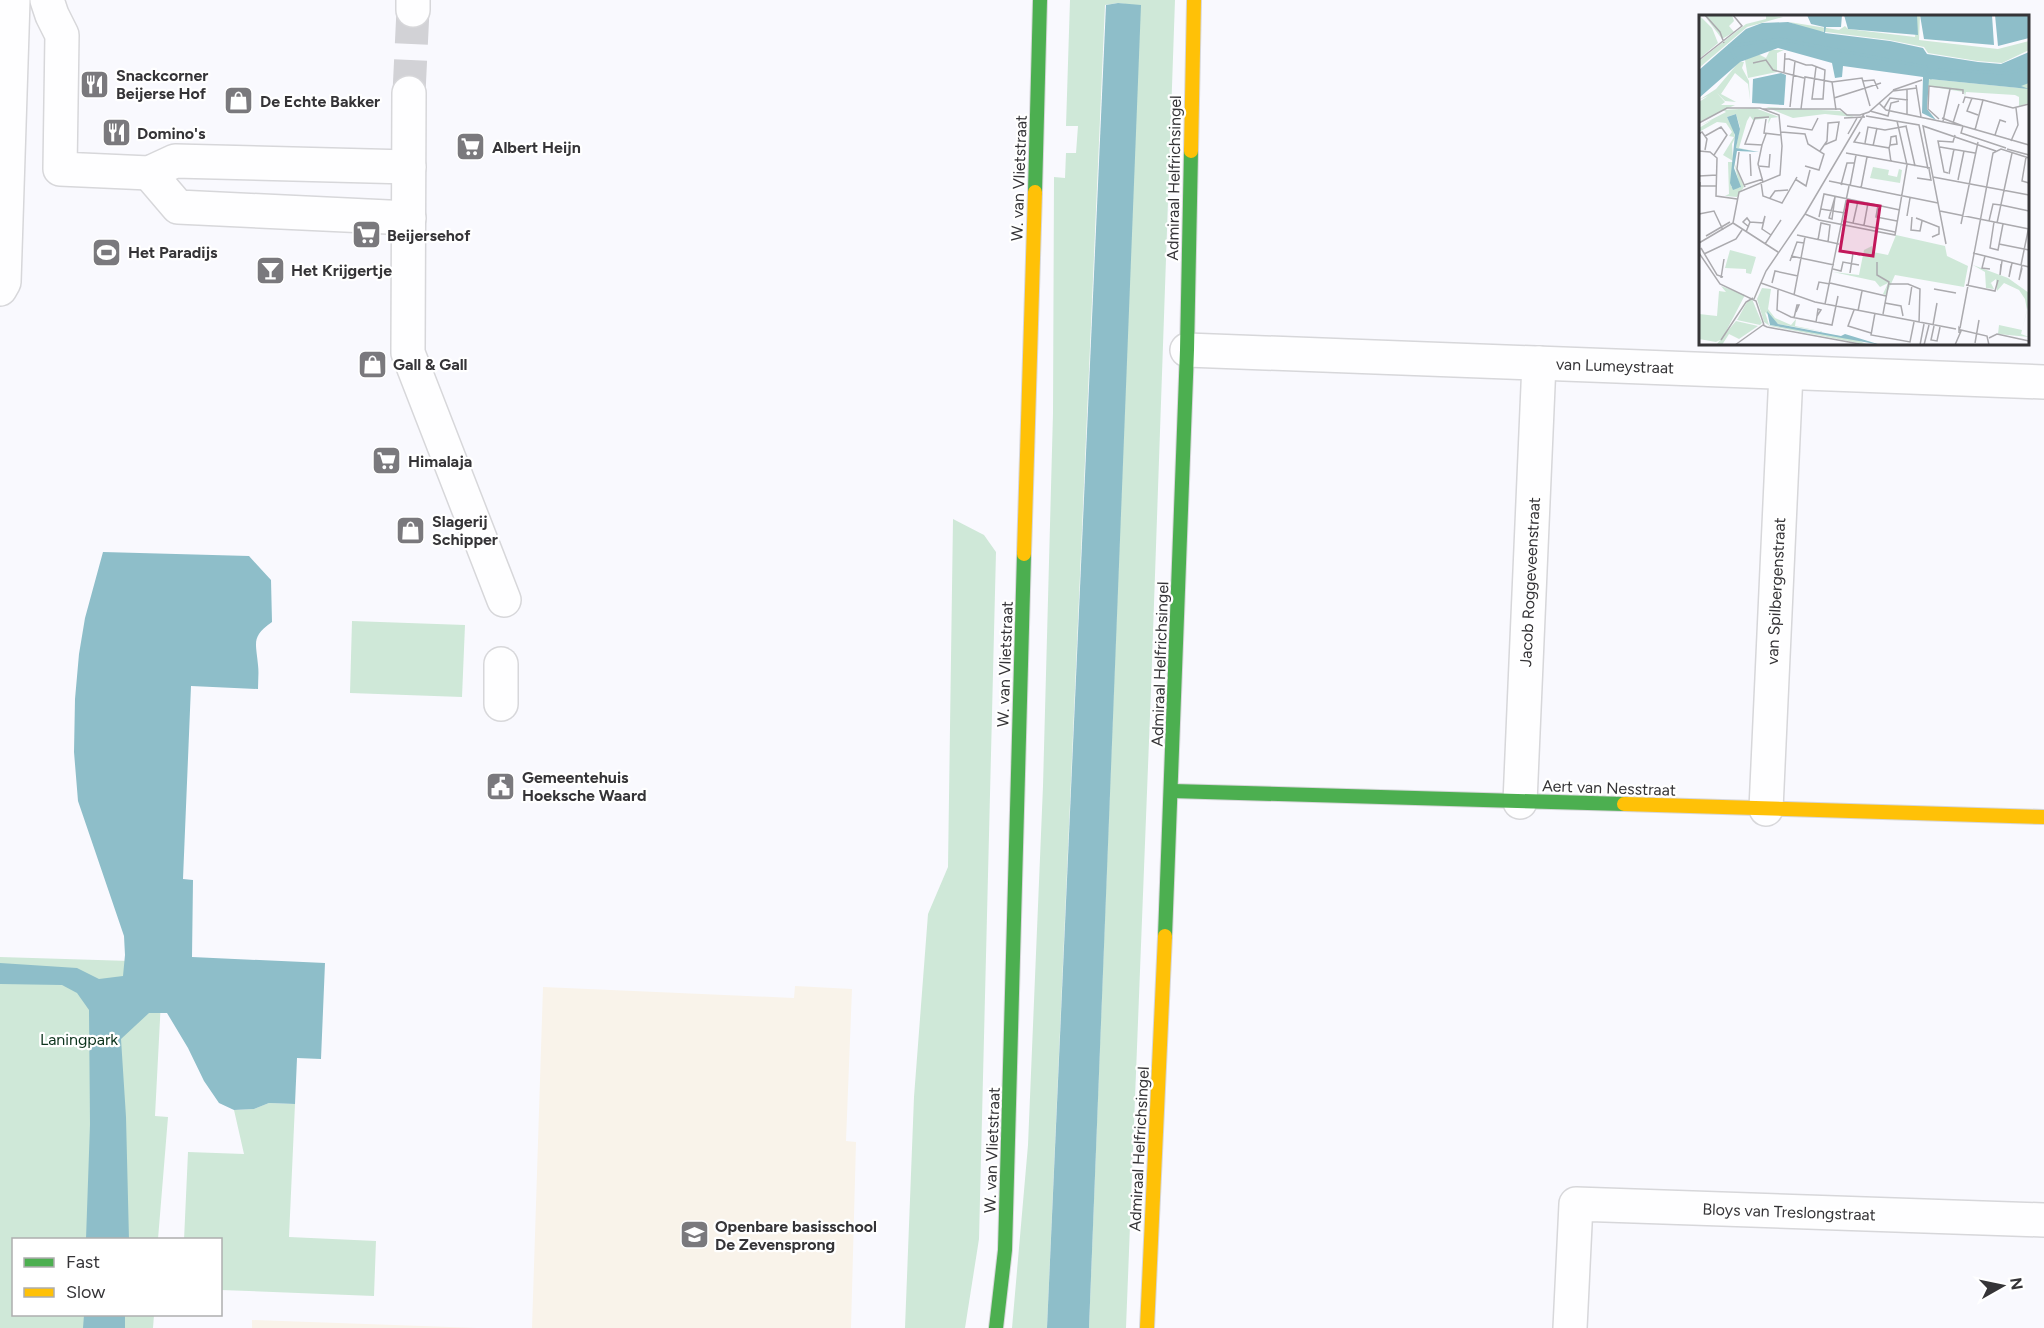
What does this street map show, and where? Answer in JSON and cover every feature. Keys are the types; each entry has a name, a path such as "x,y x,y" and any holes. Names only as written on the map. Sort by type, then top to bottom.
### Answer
{"street":[{"path":"0,289 4,282 13,0"},
{"path":"47,0 62,35 60,169 149,172 175,161 409,167"},
{"name":"W. van Vlietstraat","path":"996,1328 1005,1250 1040,0"},
{"name":"Admiraal Helfrichsingel","path":"1146,1328 1172,791 1187,350 1194,0"},
{"path":"409,93 408,353 504,600"},
{"path":"149,172 178,207 409,218"},
{"name":"van Lumeystraat","path":"1187,350 2044,382"},
{"name":"Jacob Roggeveenstraat","path":"1520,802 1539,363"},
{"name":"van Spilbergenstraat","path":"1766,809 1786,373"},
{"path":"501,664 501,704"},
{"name":"Aert van Nesstraat","path":"1172,791 2044,817"},
{"name":"Bloys van Treslongstraat","path":"1570,1328 1576,1204 2044,1220"}],"shaded area":[{"name":"Openbare basisschool De Zevensprong","path":"795,986 852,989 846,1141 856,1142 851,1328 532,1328 543,987 794,998"},
{"path":"252,1320 478,1328 252,1328"}],"green space":[{"path":"1070,0 1175,0 1126,1328 1089,1328 1140,6 1118,3 1105,5 1047,1328 1012,1328 1028,1145 1043,786 1053,413 1054,177 1065,178 1066,153 1076,153 1078,126 1066,126"},
{"path":"953,519 984,535 996,552 979,1239 965,1328 905,1328 914,1097 928,914 948,867"},
{"path":"352,621 465,625 462,697 350,693"},
{"name":"Laningpark","path":"0,957 163,962 155,1116 168,1117 158,1238 12,1238 12,1316 154,1316 153,1328 0,1328"},
{"path":"269,1103 295,1104 289,1237 376,1241 374,1296 222,1290 222,1238 184,1238 188,1152 244,1154 234,1110 254,1109"}],"water":[{"path":"1118,3 1141,5 1089,1328 1047,1328 1106,5"},
{"path":"103,552 249,556 271,580 272,622 265,627 256,641 258,689 191,686 183,879 193,880 192,957 325,963 321,1059 297,1058 295,1104 269,1103 254,1109 234,1110 219,1103 204,1081 167,1013 149,1013 121,1039 126,1117 129,1238 86,1238 90,1124 89,1010 77,993 62,985 0,984 0,963 77,968 99,979 123,976 124,936 78,801 74,752 75,699 85,618"},
{"path":"84,1316 125,1316 125,1328 83,1328"}],"tunnel":[{"path":"409,93 413,10"}],"traffic: fast":[{"path":"1035,192 1040,0"},
{"path":"1165,936 1187,350 1191,151"},
{"path":"996,1328 1005,1250 1024,554"},
{"path":"1172,791 1624,804"}],"traffic: slow":[{"path":"1191,151 1194,0"},
{"path":"1024,554 1035,192"},
{"path":"1624,804 2044,817"},
{"path":"1147,1328 1165,936"}],"place":[{"name":"Snackcorner Beijerse Hof","path":"95,84"},
{"name":"De Echte Bakker","path":"239,101"},
{"name":"Domino's","path":"116,133"},
{"name":"Albert Heijn","path":"471,147"},
{"name":"Beijersehof","path":"366,235"},
{"name":"Het Paradijs","path":"107,252"},
{"name":"Het Krijgertje","path":"270,270"},
{"name":"Gall & Gall","path":"372,364"},
{"name":"Himalaja","path":"387,461"},
{"name":"Slagerij Schipper","path":"411,530"},
{"name":"Gemeentehuis Hoeksche Waard","path":"501,786"},
{"name":"Openbare basisschool De Zevensprong","path":"694,1235"}]}
